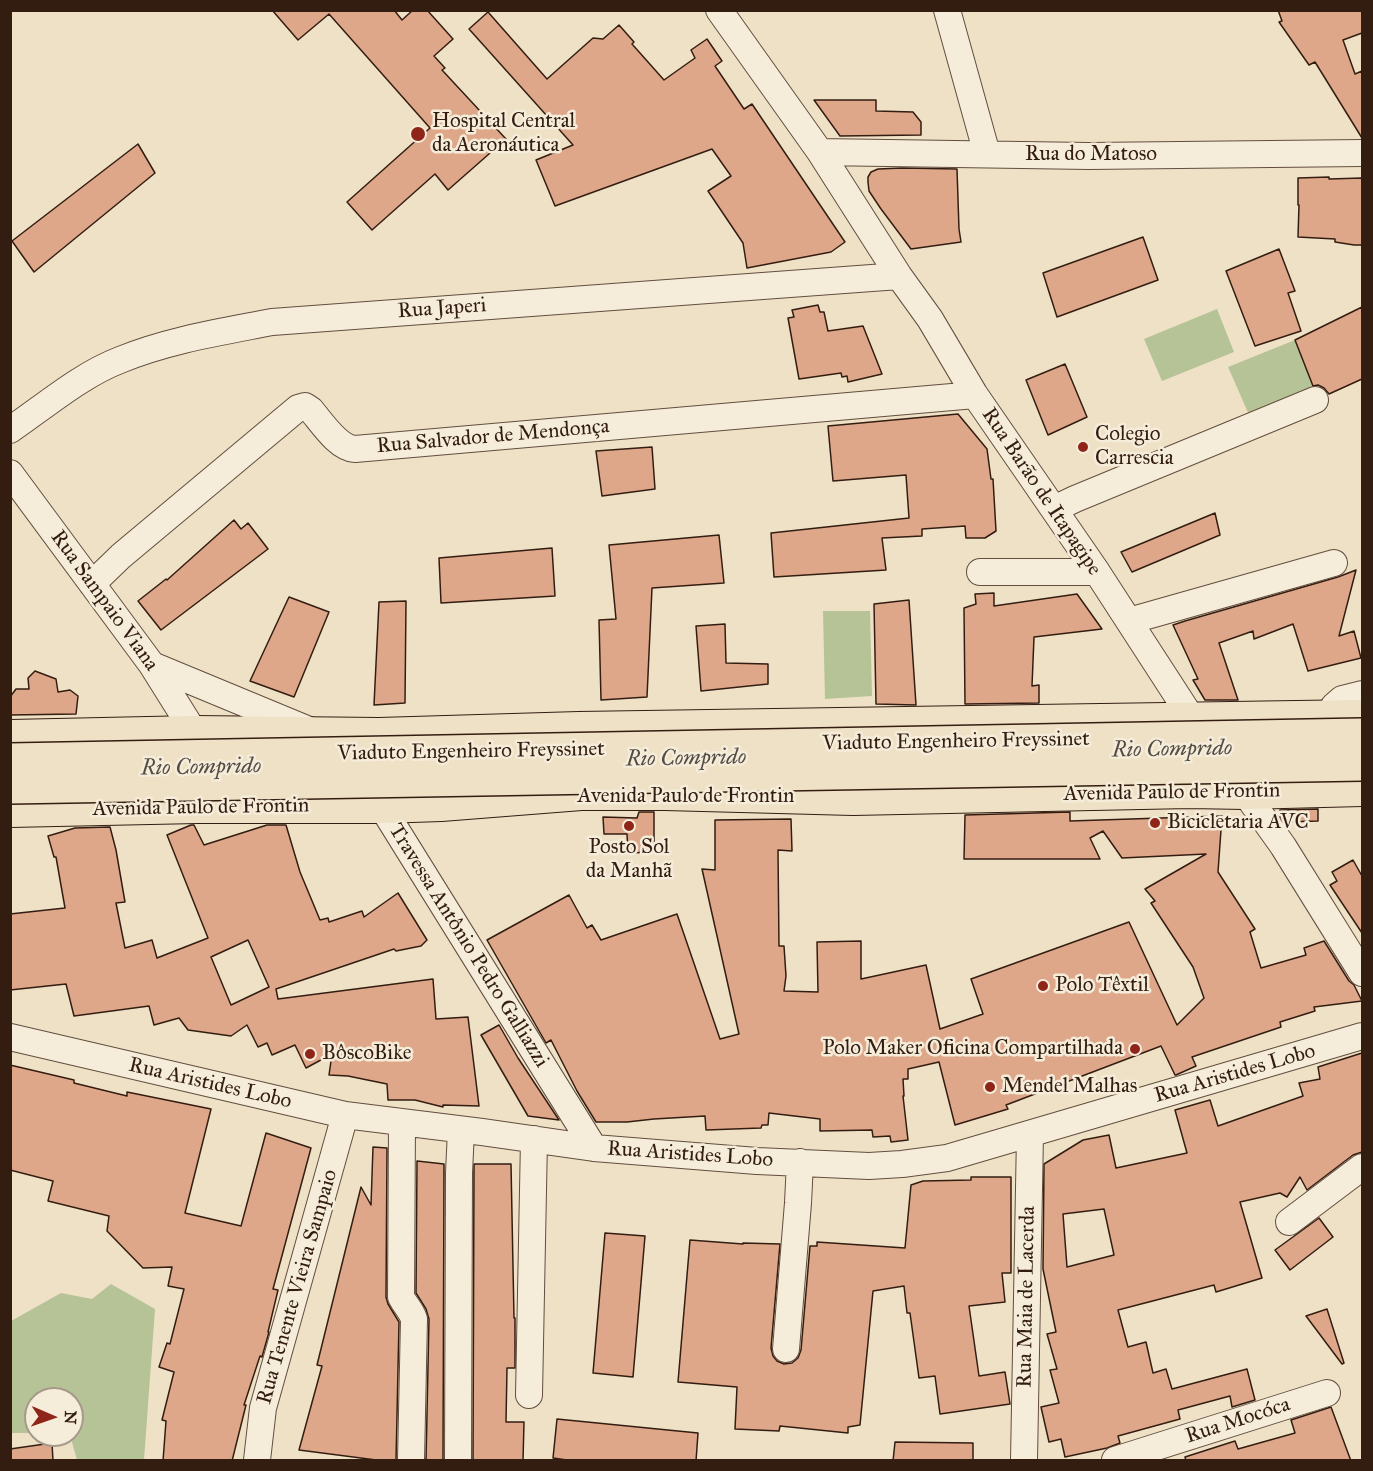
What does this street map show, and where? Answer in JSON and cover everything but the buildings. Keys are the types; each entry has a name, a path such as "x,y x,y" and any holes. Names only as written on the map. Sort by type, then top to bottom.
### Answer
{"highway":[{"name":"Viaduto Engenheiro Freyssinet","path":"10,760 1362,735"},
{"name":"Viaduto Engenheiro Freyssinet","path":"10,787 1362,764"}],"main road":[{"path":"10,736 194,732 379,734 579,728 1362,716"},
{"path":"852,724 853,799"},
{"path":"579,728 581,794"},
{"path":"194,732 197,807"},
{"name":"Avenida Paulo de Frontin","path":"10,811 197,807 382,807 441,805 581,794 853,799 1362,790"}],"street":[{"name":"Rua Barão de Itapagipe","path":"719,10 819,152 899,276 930,319 975,395 1097,572 1192,720 1283,846 1362,973"},
{"path":"947,10 987,154"},
{"name":"Rua do Matoso","path":"819,152 1089,156 1362,153"},
{"name":"Rua Japeri","path":"10,430 87,376 119,360 183,339 272,322 899,276"},
{"name":"Rua Salvador de Mendonça","path":"92,584 121,556 298,408 305,406 341,444 348,448 355,448 975,395"},
{"path":"1054,509 1315,400"},
{"name":"Rua Sampaio Viana","path":"10,473 152,665 194,732"},
{"path":"1129,621 1334,563"},
{"path":"980,572 1097,572"},
{"path":"152,665 314,733"},
{"path":"1331,717 1334,706 1342,699 1362,694"},
{"name":"Travessa Antônio Pedro Galliazzi","path":"379,734 382,807 594,1148"},
{"name":"Rua Aristides Lobo","path":"10,1037 345,1115 594,1148 757,1161 869,1166 947,1158 1362,1036"},
{"name":"Rua Tenente Vieira Sampaio","path":"257,1461 263,1408 345,1115"},
{"path":"402,1123 401,1297 412,1311 414,1318 411,1461"},
{"path":"458,1461 461,1130"},
{"name":"Rua Maia de Lacerda","path":"1024,1461 1030,1134"},
{"path":"529,1395 534,1139"},
{"path":"786,1349 800,1162"},
{"path":"1289,1222 1362,1167"},
{"name":"Rua Mocóca","path":"1115,1461 1327,1393"}],"green space":[{"path":"1217,309 1234,352 1162,381 1144,339"},
{"path":"1295,340 1315,390 1250,417 1228,367"},
{"path":"823,611 870,611 872,696 825,699"},
{"path":"111,1284 155,1309 144,1460 77,1460 73,1447 84,1447 84,1387 24,1387 24,1433 11,1433 11,1321 61,1293 92,1299"}],"place":[{"name":"Hospital Central da Aeronáutica","path":"418,134"},
{"name":"Colegio Carrescia","path":"1083,447"},
{"name":"Bicicletaria AVC","path":"1155,823"},
{"name":"Posto Sol da Manhã","path":"629,826"},
{"name":"Polo Têxtil","path":"1043,986"},
{"name":"Polo Maker Oficina Compartilhada","path":"1135,1049"},
{"name":"BôscoBike","path":"310,1054"},
{"name":"Mendel Malhas","path":"990,1087"}],"water label":[{"name":"Rio Comprido","path":"1172,750"},
{"name":"Rio Comprido","path":"686,759"},
{"name":"Rio Comprido","path":"201,768"}]}
